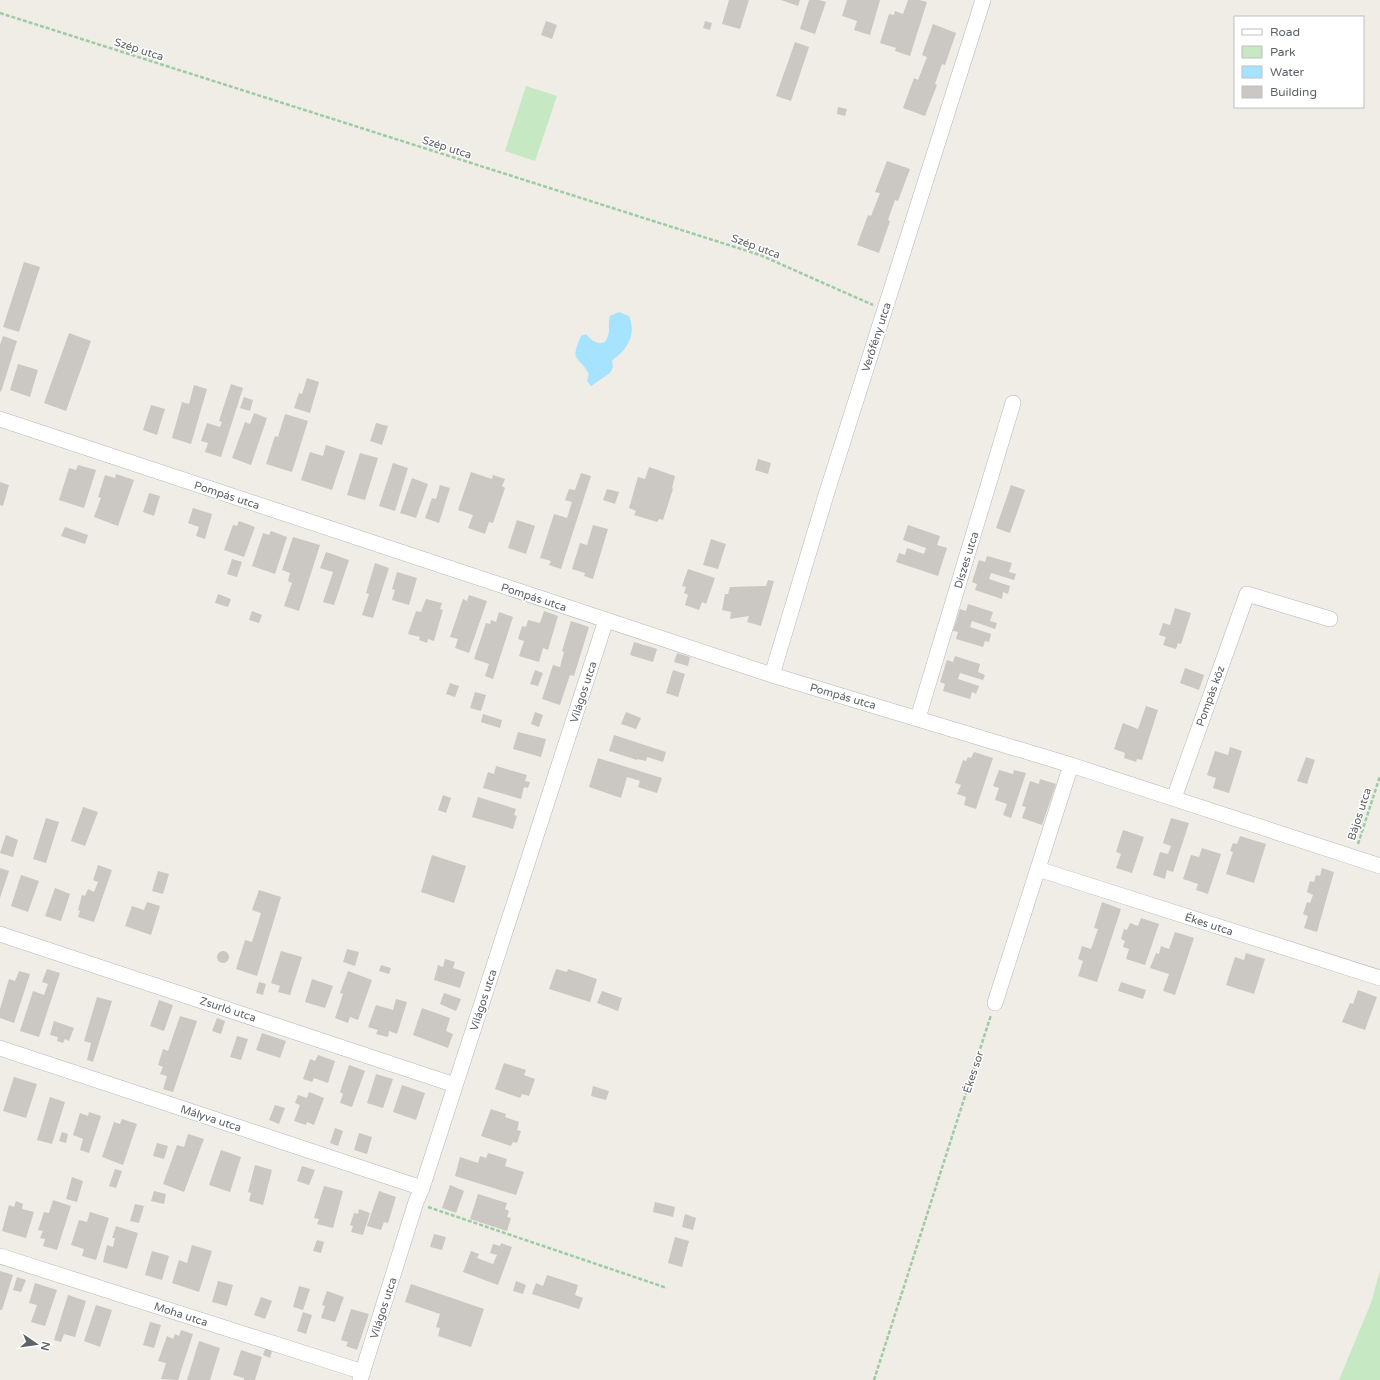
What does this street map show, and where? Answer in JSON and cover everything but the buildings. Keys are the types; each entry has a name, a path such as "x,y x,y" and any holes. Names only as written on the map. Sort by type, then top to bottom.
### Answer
{"street":[{"name":"Verőfény utca","path":"772,675 826,495 983,0"},
{"name":"Díszes utca","path":"918,718 1013,403"},
{"name":"Pompás utca","path":"0,419 772,675 1071,765 1380,866"},
{"name":"Pompás köz","path":"1174,798 1247,594 1330,619"},
{"name":"Világos utca","path":"361,1376 416,1202 422,1188 606,620"},
{"path":"995,1003 1071,765"},
{"name":"Ékes utca","path":"1038,869 1380,978"},
{"name":"Zsurló utca","path":"0,934 455,1085"},
{"name":"Mályva utca","path":"0,1048 422,1188"},
{"name":"Moha utca","path":"0,1256 361,1376"}],"path":[{"name":"Szép utca","path":"0,13 760,255 885,310"},
{"name":"Bájos utca","path":"1354,857 1380,776"},
{"name":"Ékes sor","path":"874,1380 995,1003"},
{"path":"416,1202 668,1288"}],"green space":[{"path":"526,86 557,96 535,161 505,151"},
{"path":"1380,1271 1380,1380 1339,1380 1371,1303"}],"water":[{"path":"619,312 629,316 631,321 632,331 630,341 621,353 612,361 613,367 610,373 591,386 587,381 589,374 577,358 577,345 581,336 586,334 594,341 599,343 605,342 609,332 610,316"}]}
